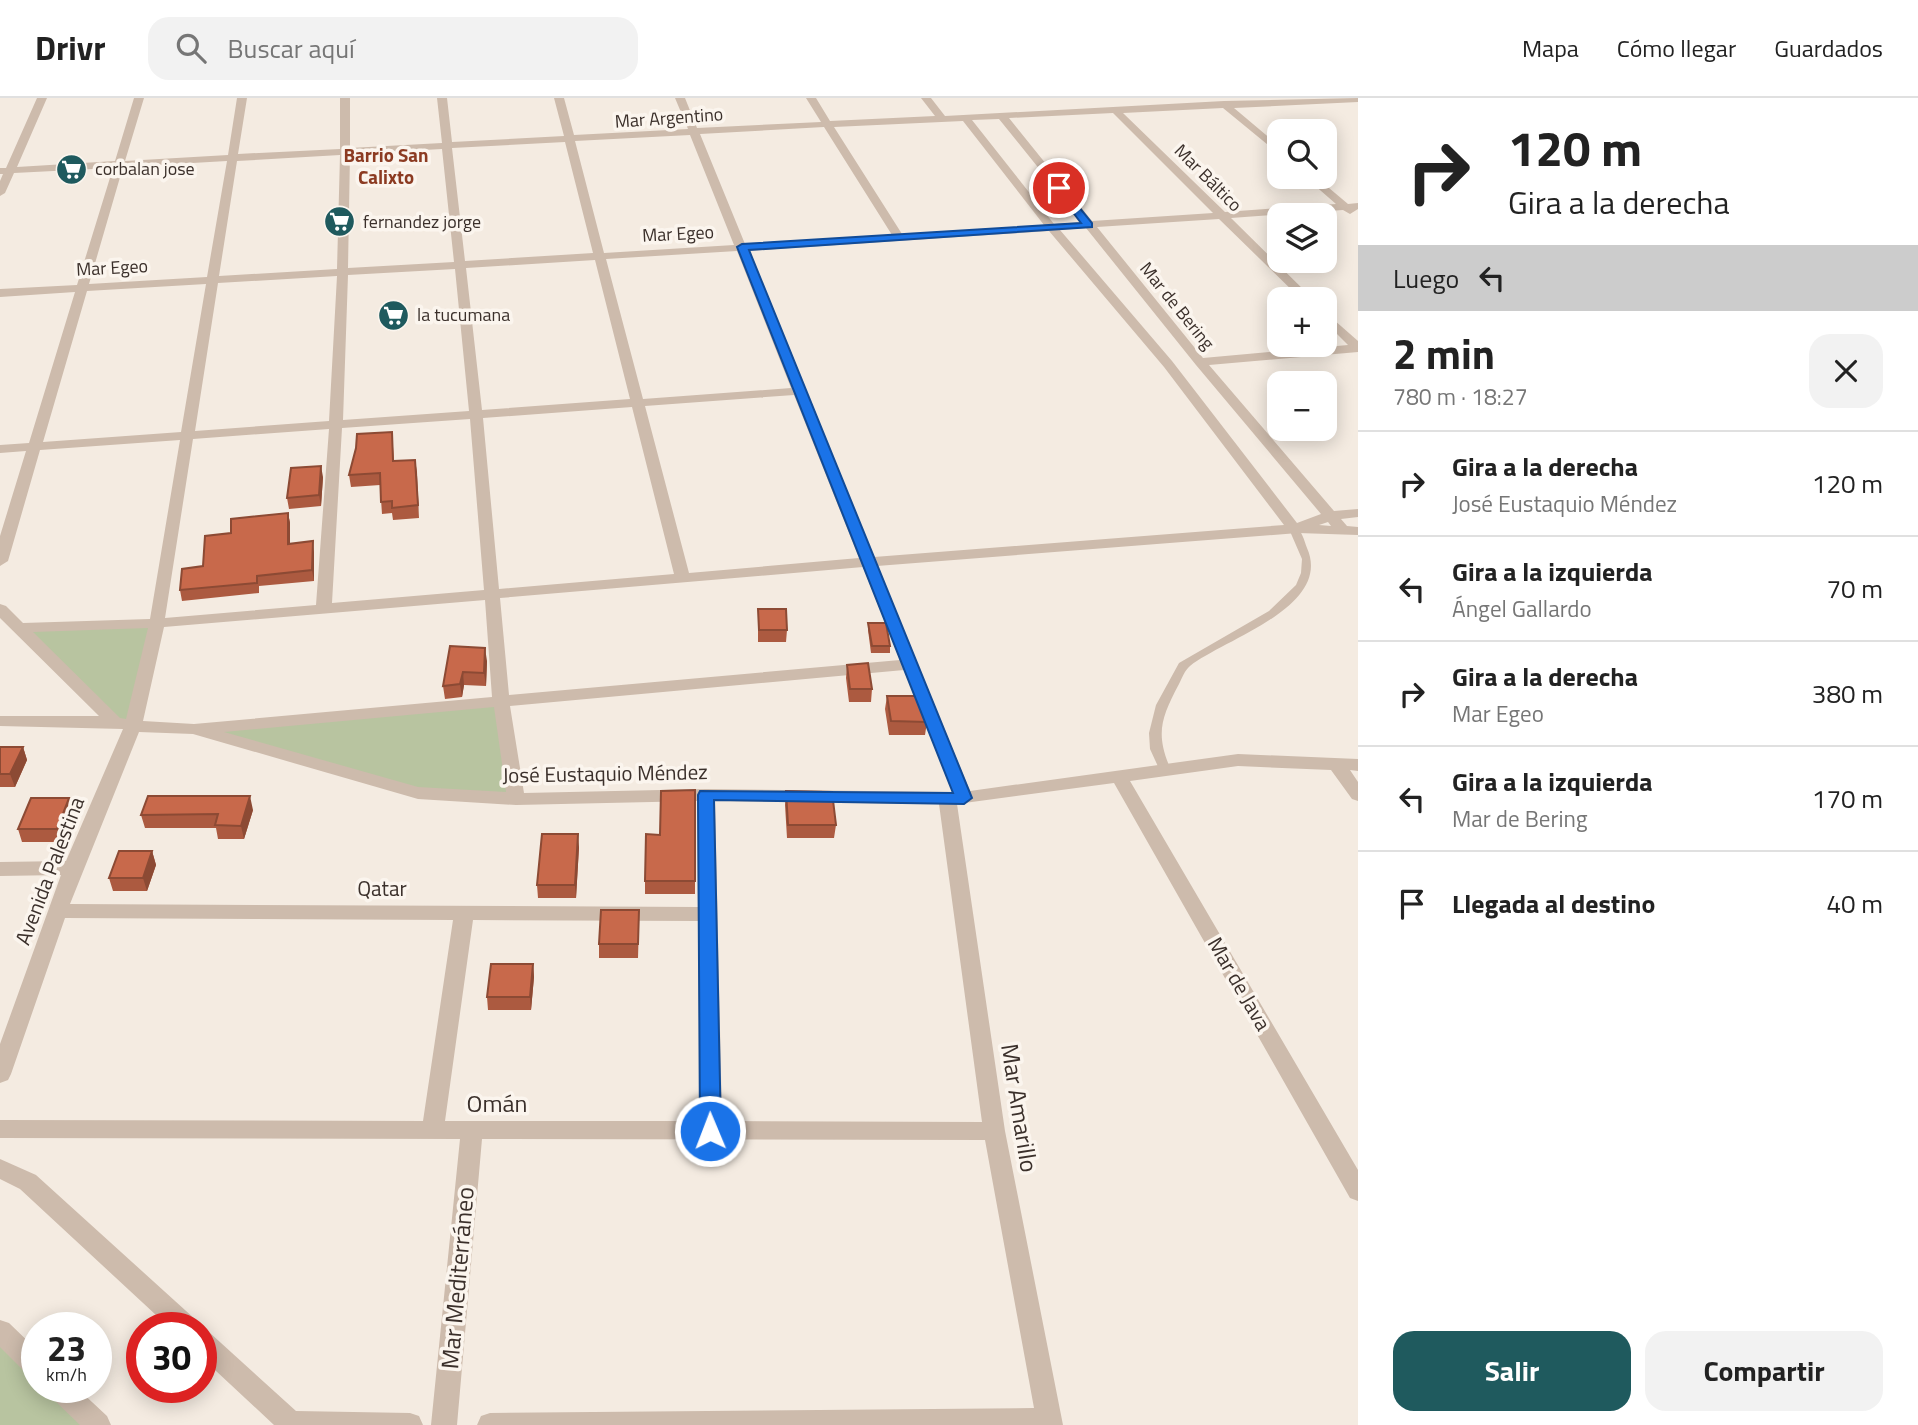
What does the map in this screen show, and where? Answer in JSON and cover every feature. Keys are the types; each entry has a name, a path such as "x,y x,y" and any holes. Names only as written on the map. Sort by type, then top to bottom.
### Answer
{"street":[{"path":"0,193 5,171 42,98"},
{"path":"0,561 32,447 139,98"},
{"name":"Avenida Palestina","path":"0,1074 157,623 242,98"},
{"path":"324,608 337,423 343,272 345,98"},
{"path":"442,98 476,414 501,699 516,799"},
{"path":"559,98 682,577"},
{"name":"Mar Amarillo","path":"680,98 911,664 955,798 994,1130 1050,1422"},
{"path":"811,98 899,238"},
{"path":"926,98 942,118"},
{"path":"1339,99 1358,114"},
{"name":"Mar Argentino","path":"5,171 828,124 1358,99"},
{"path":"1224,104 1267,141"},
{"name":"Mar Báltico","path":"1115,110 1294,287"},
{"name":"Mar de Bering","path":"1000,115 1200,362 1331,516 1351,531"},
{"path":"965,117 1052,228 1168,364 1294,529"},
{"path":"1324,189 1358,218"},
{"name":"Mar Egeo","path":"0,293 899,238 1358,206"},
{"path":"1337,328 1358,348"},
{"path":"1200,362 1358,348"},
{"path":"0,449 801,391"},
{"path":"1294,529 1331,516 1358,513"},
{"path":"20,628 157,623 492,596 682,577 1294,529 1351,531"},
{"path":"0,609 123,724"},
{"path":"0,721 194,729 501,699 911,664"},
{"name":"José Eustaquio Méndez","path":"194,729 418,793 516,799 706,795 955,798 1238,760 1358,765"},
{"path":"1335,762 1358,795"},
{"name":"Mar de Java","path":"1119,777 1358,1191"},
{"path":"706,795 710,1131"},
{"path":"0,869 73,868"},
{"name":"Qatar","path":"57,911 707,914"},
{"path":"433,1129 464,912"},
{"name":"Omán","path":"0,1129 994,1130"},
{"name":"Mar Mediterráneo","path":"444,1425 472,1130"},
{"path":"0,1168 28,1182 170,1312"},
{"path":"0,1331 21,1351"},
{"path":"217,1356 292,1424 410,1425"},
{"path":"75,1403 98,1425"},
{"path":"490,1425 1050,1422"}],"lane":[{"path":"1165,770 1156,749 1155,733 1162,705 1183,665 1273,613 1301,586 1307,559 1294,529"}],"green space":[{"path":"154,625 132,726 115,721 23,629"},
{"path":"500,701 514,798 437,794 199,730"},
{"path":"0,1341 21,1361 21,1403 63,1403 86,1425 0,1425"}],"building":[{"path":"392,432 393,461 415,460 418,505 392,508 392,501 381,502 380,473 349,475 357,434"},
{"path":"321,466 319,495 287,498 291,468"},
{"path":"288,513 288,544 313,541 312,570 257,576 257,583 180,590 182,569 203,566 205,536 231,533 231,519"},
{"path":"758,609 786,609 787,630 759,630"},
{"path":"868,623 886,623 890,646 872,646"},
{"path":"450,646 485,648 484,673 463,672 460,684 443,686"},
{"path":"868,663 872,689 850,689 847,665"},
{"path":"887,696 919,696 927,722 891,721"},
{"path":"0,747 23,747 10,774 0,774"},
{"path":"695,790 695,881 645,881 646,834 660,835 661,791"},
{"path":"786,791 832,792 836,825 788,825"},
{"path":"148,796 250,796 241,826 215,825 218,814 141,815"},
{"path":"31,798 69,798 57,829 18,829"},
{"path":"542,834 578,834 575,885 537,885"},
{"path":"119,851 152,851 143,878 109,878"},
{"path":"601,910 639,910 638,944 599,944"},
{"path":"491,964 533,964 530,997 487,997"}],"place":[{"name":"corbalan jose","path":"72,169"},
{"name":"fernandez jorge","path":"340,222"},
{"name":"la tucumana","path":"394,315"}],"district":[{"name":"Barrio San Calixto","path":"386,166"}],"route":[{"path":"710,1131 706,795 964,798 742,247 1088,225 1059,188"}]}
